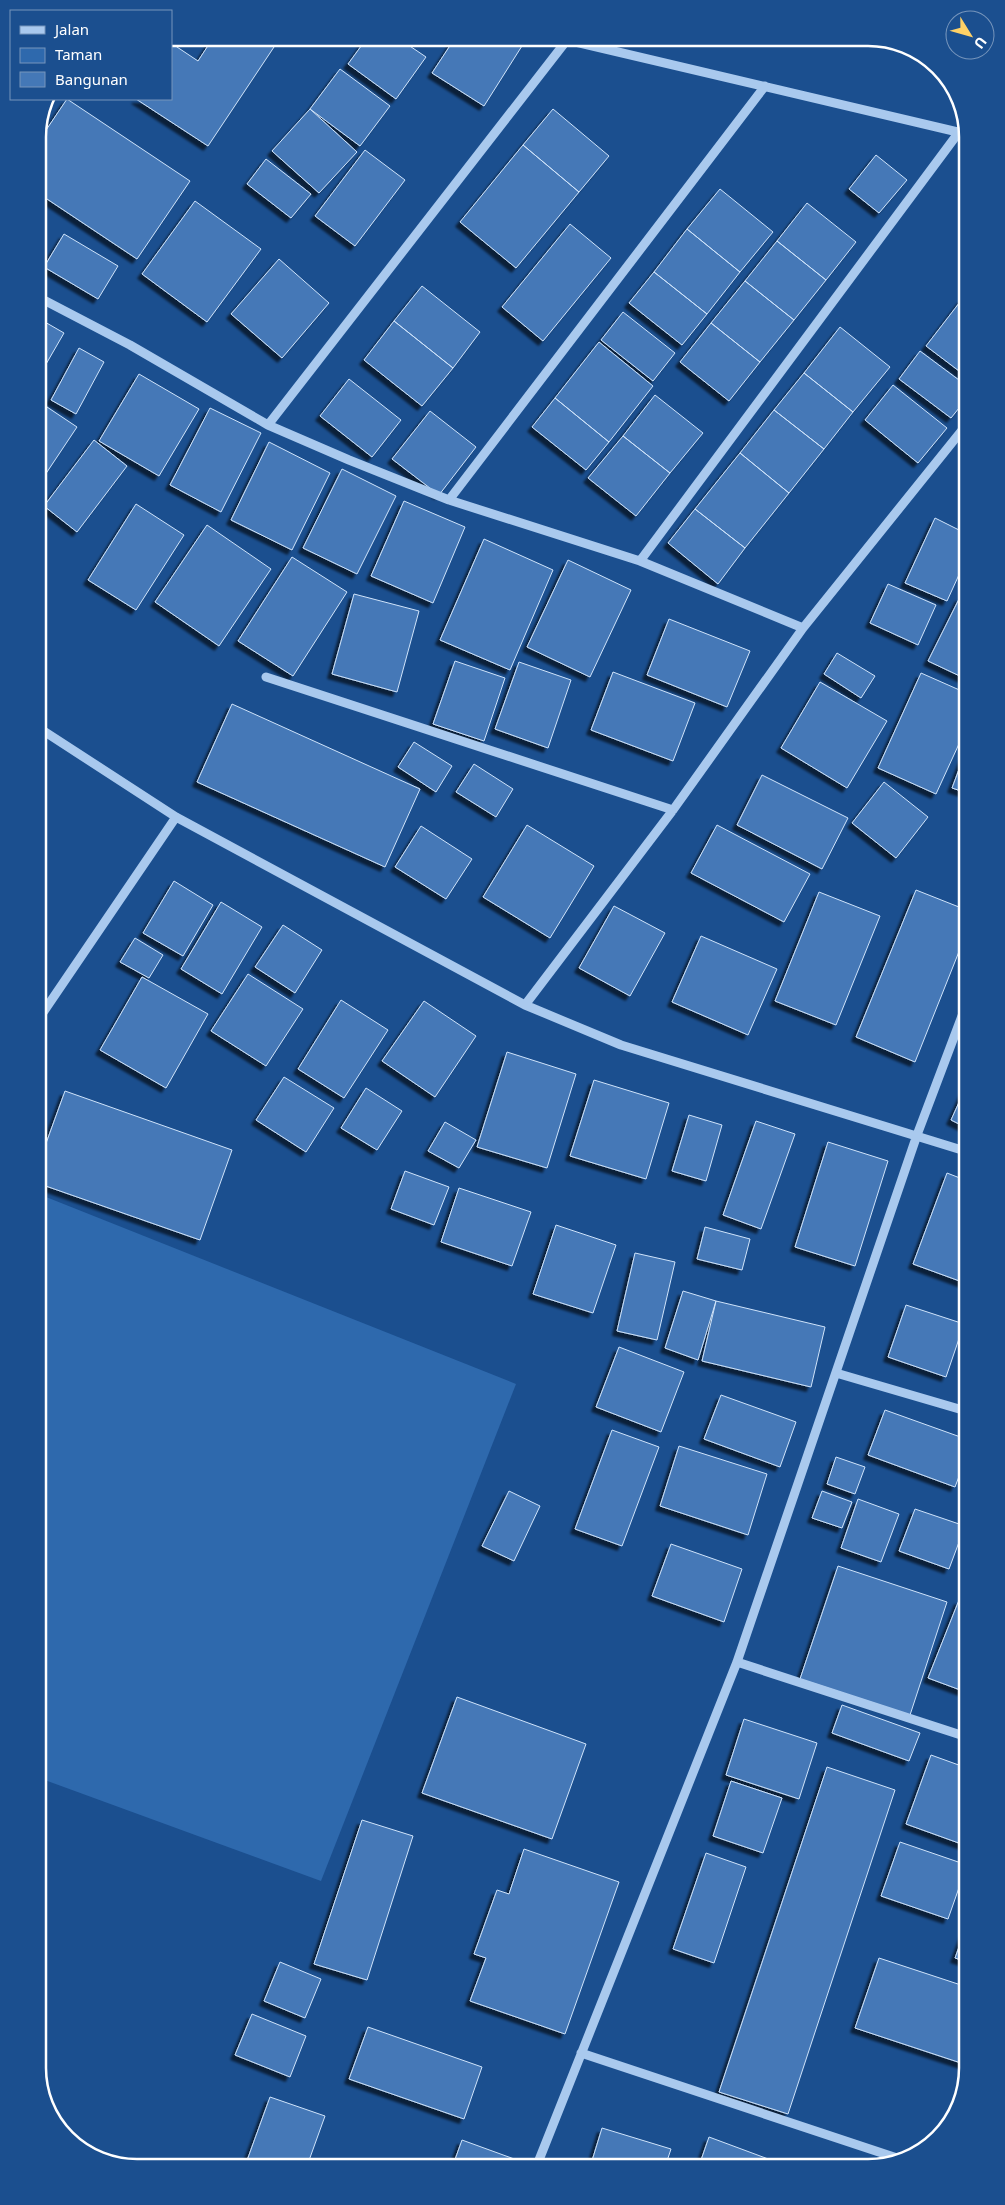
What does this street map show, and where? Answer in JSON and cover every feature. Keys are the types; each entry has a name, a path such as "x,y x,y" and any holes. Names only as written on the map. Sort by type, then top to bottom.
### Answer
{"street":[{"path":"268,424 563,46"},
{"path":"597,46 959,132"},
{"path":"449,500 765,86"},
{"path":"640,561 959,135"},
{"path":"46,301 130,345 268,424 349,460 449,500 640,561 803,628"},
{"path":"525,1005 673,810 803,628 959,434"},
{"path":"266,677 673,810"},
{"path":"46,733 176,817 525,1005 621,1045 959,1149"},
{"path":"46,1008 176,817"},
{"path":"539,2159 737,1662 917,1135 959,1024"},
{"path":"836,1372 959,1409"},
{"path":"737,1662 959,1734"},
{"path":"581,2053 891,2156"}],"green space":[{"path":"46,1197 516,1384 321,1881 46,1780"}],"building":[{"path":"172,46 176,46 198,61 208,46 275,46 208,146 138,100 172,100"},
{"path":"361,46 410,46 426,57 396,99 348,64"},
{"path":"450,46 522,46 484,106 432,73"},
{"path":"340,69 390,106 360,146 310,109"},
{"path":"66,100 68,100 190,181 137,259 46,198 46,130"},
{"path":"310,109 357,152 319,193 272,151"},
{"path":"553,109 609,156 579,192 523,145"},
{"path":"523,145 579,192 516,268 460,222"},
{"path":"365,150 405,180 355,246 315,216"},
{"path":"876,155 907,180 879,213 849,189"},
{"path":"266,159 311,194 291,218 247,184"},
{"path":"720,189 773,232 740,272 687,229"},
{"path":"195,201 261,249 207,322 142,274"},
{"path":"807,203 856,242 826,280 777,241"},
{"path":"570,224 611,258 543,341 502,307"},
{"path":"687,229 740,272 707,314 654,272"},
{"path":"64,234 118,266 98,299 46,268 46,264"},
{"path":"777,241 826,280 794,320 745,281"},
{"path":"279,259 329,303 282,358 231,314"},
{"path":"654,272 707,314 682,345 629,303"},
{"path":"745,281 794,320 760,362 711,323"},
{"path":"422,286 480,332 453,368 394,321"},
{"path":"959,303 959,371 926,346"},
{"path":"623,312 675,353 653,381 601,340"},
{"path":"394,321 453,368 422,406 364,360"},
{"path":"46,323 64,333 46,364"},
{"path":"711,323 760,362 729,401 680,362"},
{"path":"840,327 890,367 853,412 804,373"},
{"path":"599,342 653,386 609,442 555,398"},
{"path":"79,348 104,362 76,414 51,400"},
{"path":"920,351 959,380 959,408 951,418 899,379"},
{"path":"804,373 853,412 824,449 774,410"},
{"path":"139,374 199,409 159,476 99,441"},
{"path":"349,379 401,420 372,457 320,416"},
{"path":"893,385 947,428 918,463 865,420"},
{"path":"655,395 703,433 670,473 623,436"},
{"path":"555,398 609,442 586,470 532,427"},
{"path":"46,406 77,427 46,474"},
{"path":"210,408 261,433 221,512 170,485"},
{"path":"774,410 824,449 789,493 740,453"},
{"path":"430,411 476,447 439,495 392,459"},
{"path":"623,436 670,473 636,516 588,478"},
{"path":"94,440 127,466 77,532 46,508 46,503"},
{"path":"269,442 330,473 292,550 231,520"},
{"path":"740,453 789,493 745,548 695,509"},
{"path":"342,469 396,496 357,574 303,548"},
{"path":"404,501 465,527 433,603 371,576"},
{"path":"136,504 184,535 136,610 88,580"},
{"path":"695,509 745,548 718,584 668,543"},
{"path":"935,518 959,530 959,575 947,601 905,583"},
{"path":"207,525 271,569 219,646 155,602"},
{"path":"484,539 553,570 510,670 440,640"},
{"path":"292,557 347,592 293,676 238,641"},
{"path":"568,560 631,590 590,677 527,647"},
{"path":"888,584 936,605 918,645 870,623"},
{"path":"354,594 419,611 397,692 332,674"},
{"path":"959,599 959,676 928,661"},
{"path":"669,619 750,651 727,707 647,675"},
{"path":"837,653 875,676 861,698 824,674"},
{"path":"455,661 505,678 484,741 433,724"},
{"path":"519,662 571,680 548,748 495,729"},
{"path":"613,672 695,703 673,761 591,730"},
{"path":"921,673 959,690 959,744 936,794 878,768"},
{"path":"820,682 887,721 847,788 781,748"},
{"path":"232,704 420,789 385,867 197,782"},
{"path":"414,742 452,766 436,792 398,767"},
{"path":"474,764 513,789 496,817 456,792"},
{"path":"959,769 959,790 952,788"},
{"path":"762,775 848,818 822,869 737,825"},
{"path":"884,782 928,817 896,858 852,823"},
{"path":"527,825 594,866 550,938 483,897"},
{"path":"717,825 810,874 784,922 691,873"},
{"path":"421,826 472,859 446,899 395,867"},
{"path":"174,881 213,905 183,956 143,933"},
{"path":"916,890 959,907 959,952 915,1062 856,1037"},
{"path":"819,892 880,916 836,1025 775,1001"},
{"path":"221,902 262,927 222,994 181,969"},
{"path":"614,906 665,933 630,996 579,968"},
{"path":"283,925 322,950 295,993 255,967"},
{"path":"701,936 777,969 748,1035 672,1002"},
{"path":"135,938 163,955 149,978 120,962"},
{"path":"248,974 303,1009 266,1066 211,1031"},
{"path":"142,977 208,1014 166,1088 100,1050"},
{"path":"341,1000 388,1030 344,1098 298,1069"},
{"path":"424,1001 476,1036 435,1097 382,1061"},
{"path":"507,1052 576,1074 547,1168 477,1147"},
{"path":"284,1077 334,1108 306,1152 256,1120"},
{"path":"594,1080 669,1103 646,1179 570,1156"},
{"path":"366,1088 402,1111 377,1150 341,1128"},
{"path":"65,1091 232,1150 200,1240 46,1186 46,1143"},
{"path":"959,1102 959,1124 951,1120"},
{"path":"689,1115 722,1125 706,1181 672,1171"},
{"path":"756,1121 795,1134 761,1229 723,1215"},
{"path":"445,1122 476,1140 459,1168 428,1151"},
{"path":"828,1142 888,1161 855,1266 795,1247"},
{"path":"405,1171 449,1187 434,1225 391,1209"},
{"path":"947,1173 959,1178 959,1281 913,1264"},
{"path":"459,1188 531,1212 512,1266 441,1242"},
{"path":"556,1225 616,1245 593,1313 533,1294"},
{"path":"705,1227 750,1239 742,1270 697,1259"},
{"path":"635,1253 675,1262 657,1340 617,1331"},
{"path":"683,1291 716,1301 698,1360 665,1348"},
{"path":"716,1301 825,1327 811,1387 702,1361"},
{"path":"906,1305 959,1322 959,1339 946,1377 888,1357"},
{"path":"619,1347 684,1372 661,1432 596,1407"},
{"path":"721,1395 796,1422 780,1467 704,1439"},
{"path":"885,1410 959,1436 959,1476 955,1487 868,1455"},
{"path":"612,1430 659,1447 622,1546 575,1529"},
{"path":"679,1446 767,1474 748,1535 660,1506"},
{"path":"836,1457 865,1467 855,1494 827,1484"},
{"path":"509,1491 540,1506 514,1561 482,1546"},
{"path":"822,1491 852,1502 842,1528 812,1518"},
{"path":"858,1499 899,1514 881,1562 841,1548"},
{"path":"915,1509 959,1524 959,1542 949,1569 899,1551"},
{"path":"671,1544 742,1569 724,1622 652,1596"},
{"path":"838,1566 947,1602 910,1715 800,1679"},
{"path":"959,1600 959,1690 928,1678"},
{"path":"457,1697 586,1744 552,1839 422,1793"},
{"path":"842,1705 920,1733 909,1761 832,1733"},
{"path":"744,1719 817,1743 799,1799 726,1775"},
{"path":"931,1755 959,1765 959,1843 906,1824"},
{"path":"827,1767 895,1790 788,2114 719,2092"},
{"path":"731,1781 782,1798 763,1853 713,1836"},
{"path":"362,1820 413,1836 367,1980 314,1964"},
{"path":"900,1842 959,1862 959,1888 948,1919 881,1896"},
{"path":"524,1849 619,1882 565,2034 470,2001 486,1958 474,1954 497,1890 509,1894"},
{"path":"706,1853 746,1867 714,1963 673,1949"},
{"path":"959,1947 959,1959 955,1958"},
{"path":"879,1958 959,1984 959,2062 855,2028"},
{"path":"280,1962 321,1979 305,2018 264,2001"},
{"path":"252,2014 306,2036 290,2077 235,2055"},
{"path":"368,2027 482,2067 464,2119 349,2079"},
{"path":"270,2097 325,2116 310,2159 248,2159"},
{"path":"602,2128 671,2149 668,2159 593,2159"},
{"path":"709,2137 768,2159 701,2159"},
{"path":"462,2140 514,2159 455,2159"}]}
